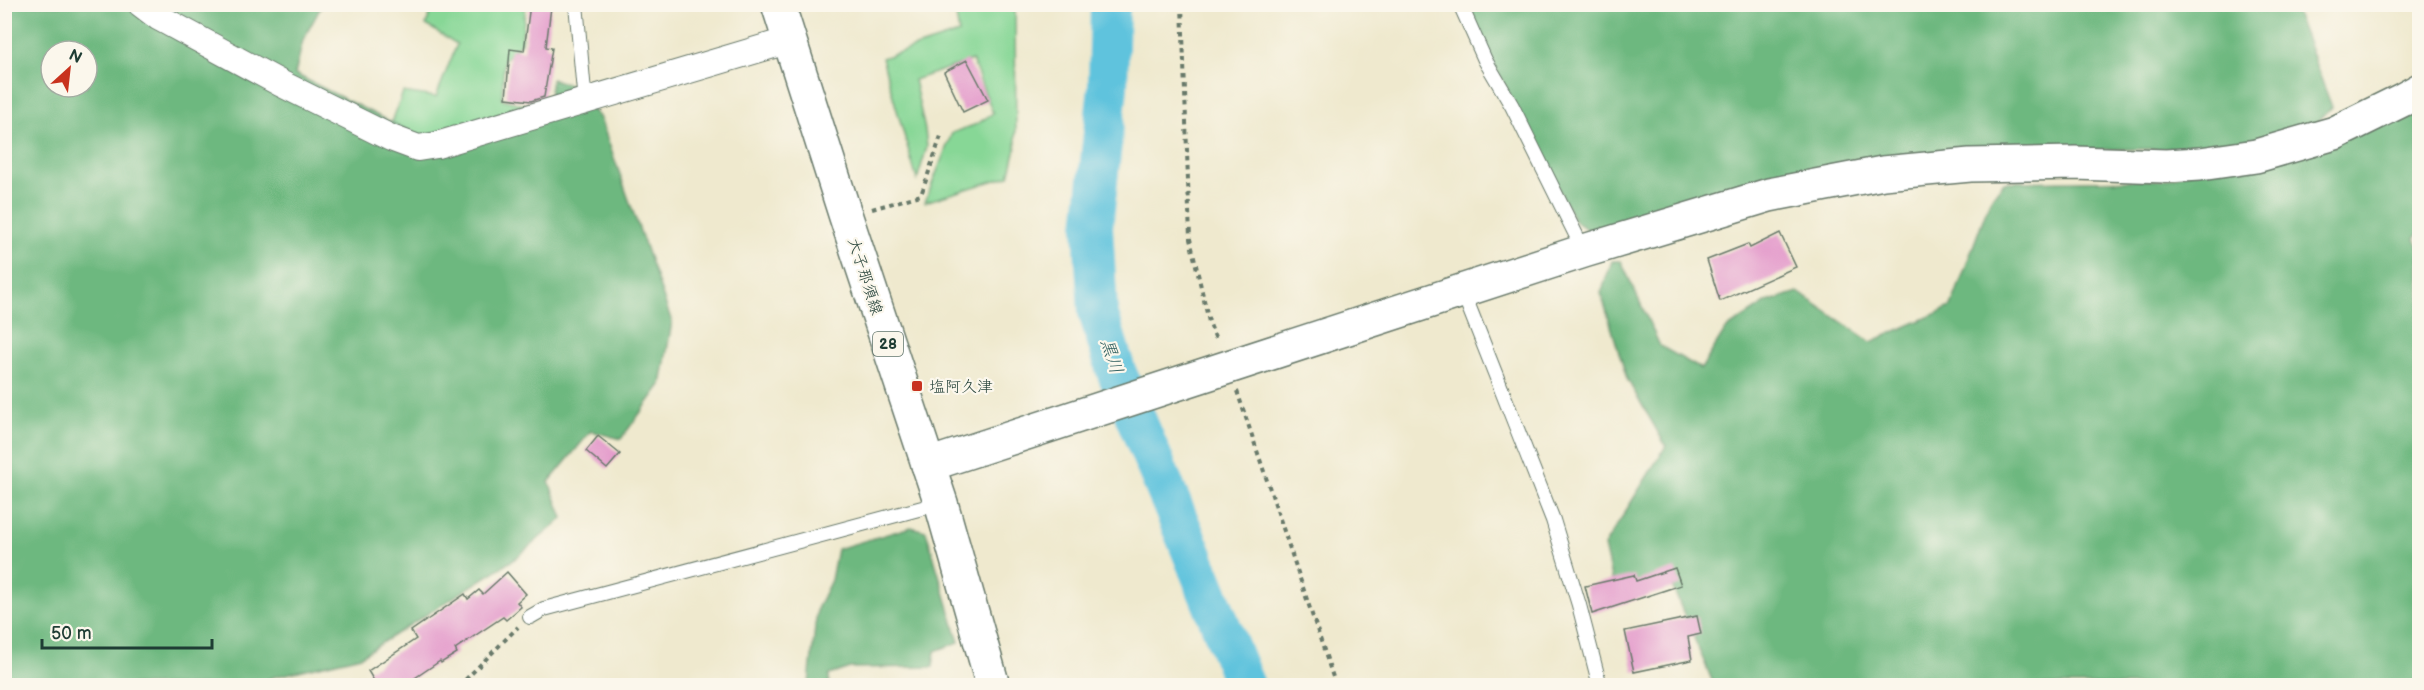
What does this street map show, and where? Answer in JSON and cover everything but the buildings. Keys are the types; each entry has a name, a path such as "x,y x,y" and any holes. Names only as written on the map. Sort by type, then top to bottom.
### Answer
{"street":[{"path":"141,4 158,16 280,83 391,138 418,148 437,145 585,103 790,40"},
{"name":"大子那須線","path":"778,4 941,503 993,686"},
{"path":"928,465 1584,251 1769,195 1883,173 1993,165 2075,163 2166,166 2256,156 2335,133 2420,90"}],"lane":[{"path":"576,4 585,103"},
{"path":"1460,4 1485,60 1512,106 1584,251"},
{"path":"1463,292 1552,519 1579,605 1600,686"},
{"path":"530,617 544,609 941,503"}],"path":[{"path":"846,217 921,195 942,133"},
{"path":"459,686 530,617"}],"green space":[{"path":"4,5 322,5 303,40 295,74 420,137 548,105 552,79 571,85 600,118 672,322 661,385 621,439 591,431 549,482 563,518 516,558 361,656 270,678 260,685 5,685"},
{"path":"433,5 526,5 521,43 504,60 502,99 536,108 420,137 392,122 403,92 436,97 457,44 426,25"},
{"path":"954,5 1015,5 1016,148 1009,176 925,202 952,133 977,124 993,113 972,60 914,80 927,147 917,180 882,58 959,33"},
{"path":"1466,5 2293,5 2332,107 2313,126 2233,148 1966,151 1843,164 1762,181 1597,236 1575,221 1489,55"},
{"path":"2419,100 2420,231 2415,238 2420,249 2419,685 1714,685 1670,581 1613,586 1604,546 1666,446 1627,379 1601,293 1612,261 1621,261 1660,346 1701,369 1726,329 1767,302 1798,292 1871,342 1951,307 1990,200 2004,182 2164,180"},
{"path":"911,527 926,531 959,642 935,651 933,667 850,668 829,675 829,685 801,685 809,683 817,609 831,580 837,549"}],"waterway":[{"name":"黒川","path":"1110,4 1108,87 1093,227 1098,312 1116,371 1245,686"}],"place":[{"name":"塩阿久津","path":"917,386"}]}
